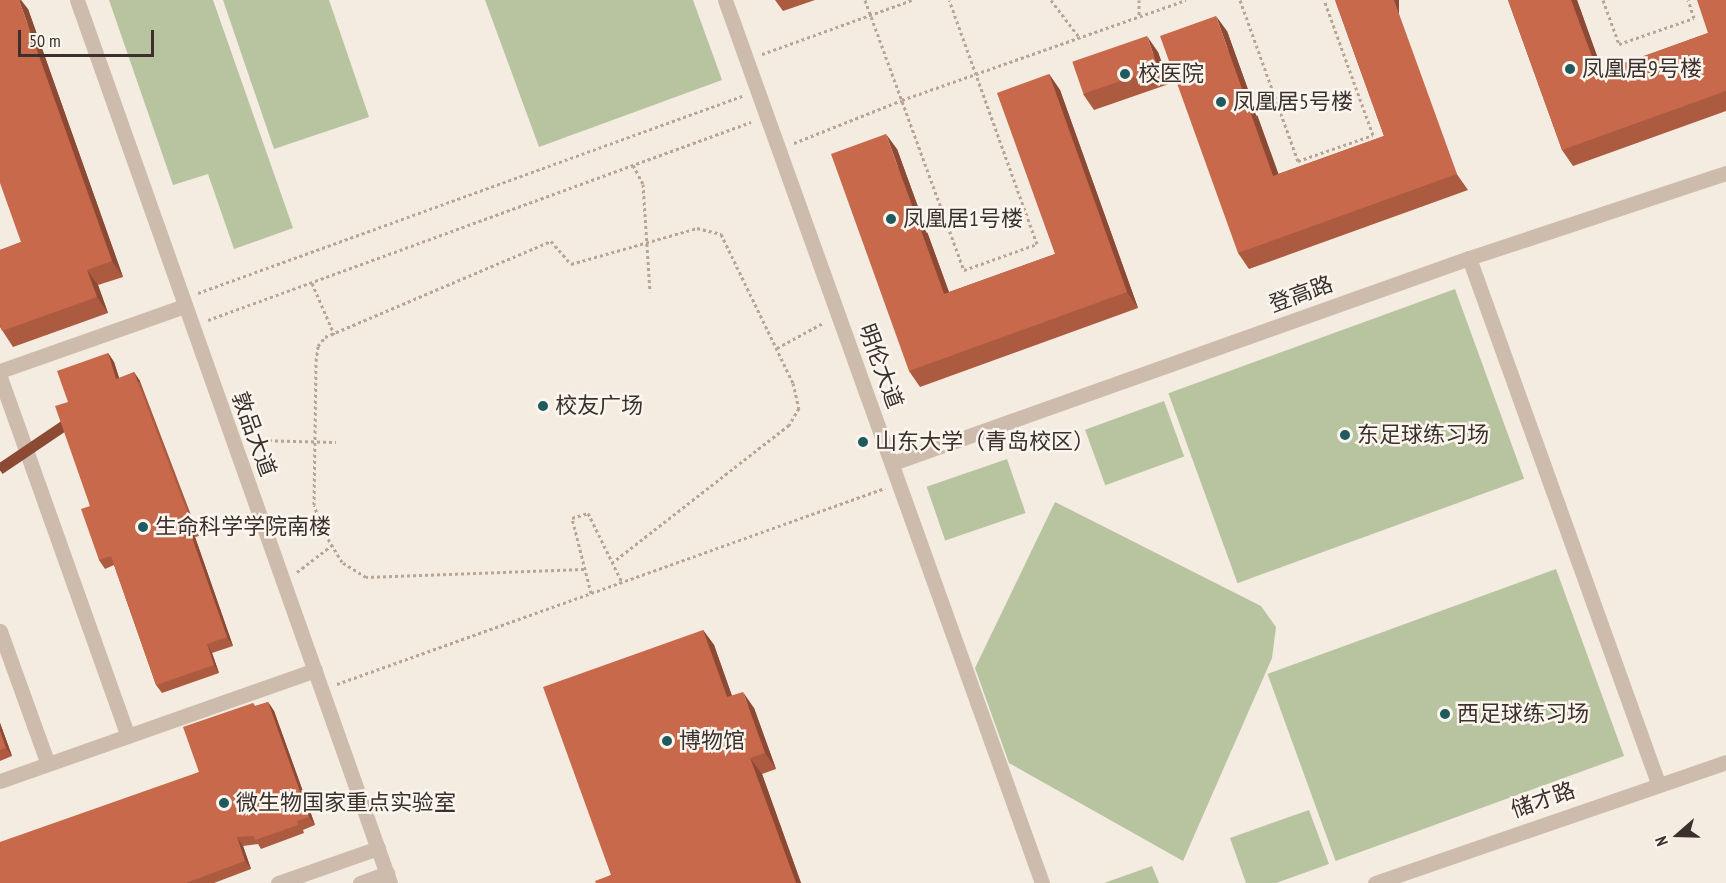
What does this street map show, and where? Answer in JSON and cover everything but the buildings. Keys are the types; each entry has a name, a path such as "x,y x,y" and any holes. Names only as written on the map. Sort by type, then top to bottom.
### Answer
{"lane":[{"name":"敦品大道","path":"77,0 388,878"},
{"name":"明伦大道","path":"724,0 893,463 1042,883"},
{"name":"登高路","path":"893,463 1469,258 1726,173"},
{"path":"1469,258 1658,783"},
{"path":"0,371 183,303"},
{"path":"0,378 128,735"},
{"path":"0,631 48,764"},
{"path":"0,781 315,670"},
{"name":"储才路","path":"1375,883 1658,783 1726,762"},
{"path":"278,883 378,848"},
{"path":"360,883 388,878"}],"path":[{"path":"865,0 964,270 1038,244 949,0"},
{"path":"746,59 912,0"},
{"path":"1051,0 1079,38"},
{"path":"1139,0 1140,16"},
{"path":"779,149 902,100 1186,0"},
{"path":"1240,0 1298,161 1373,135 1324,0"},
{"path":"1603,0 1619,44 1694,18 1688,0"},
{"path":"183,303 758,90"},
{"path":"192,326 767,116"},
{"path":"633,165 643,184 650,292"},
{"path":"584,569 366,577 342,562 331,546 314,505 318,346 334,333 551,241 571,264 697,228 721,234 797,394 796,418 613,562"},
{"path":"312,282 334,333"},
{"path":"777,348 840,317"},
{"path":"233,441 336,442"},
{"path":"322,690 900,483"},
{"path":"591,593 572,518 588,513 622,582"},
{"path":"284,583 331,546"}],"green space":[{"path":"109,0 213,0 293,228 234,249 208,174 173,185"},
{"path":"223,0 329,0 369,117 274,149"},
{"path":"485,0 693,0 722,80 539,147"},
{"name":"东足球练习场","path":"1455,289 1524,479 1237,583 1168,393"},
{"path":"1164,401 1184,456 1105,485 1085,430"},
{"path":"1007,459 1026,513 945,541 927,487"},
{"path":"1055,502 1261,606 1276,627 1272,658 1183,861 1009,763 975,668"},
{"name":"西足球练习场","path":"1556,569 1624,756 1336,861 1268,674"},
{"path":"1309,810 1329,864 1276,883 1246,883 1230,838"},
{"path":"1152,866 1159,883 1104,883"}],"place":[{"name":"凤凰居9号楼","path":"1570,69"},
{"name":"校医院","path":"1125,74"},
{"name":"凤凰居5号楼","path":"1221,102"},
{"name":"凤凰居1号楼","path":"891,219"},
{"name":"校友广场","path":"543,406"},
{"name":"东足球练习场","path":"1345,435"},
{"name":"山东大学（青岛校区）","path":"863,442"},
{"name":"生命科学学院南楼","path":"143,527"},
{"name":"西足球练习场","path":"1445,714"},
{"name":"博物馆","path":"667,741"},
{"name":"微生物国家重点实验室","path":"224,803"}]}
